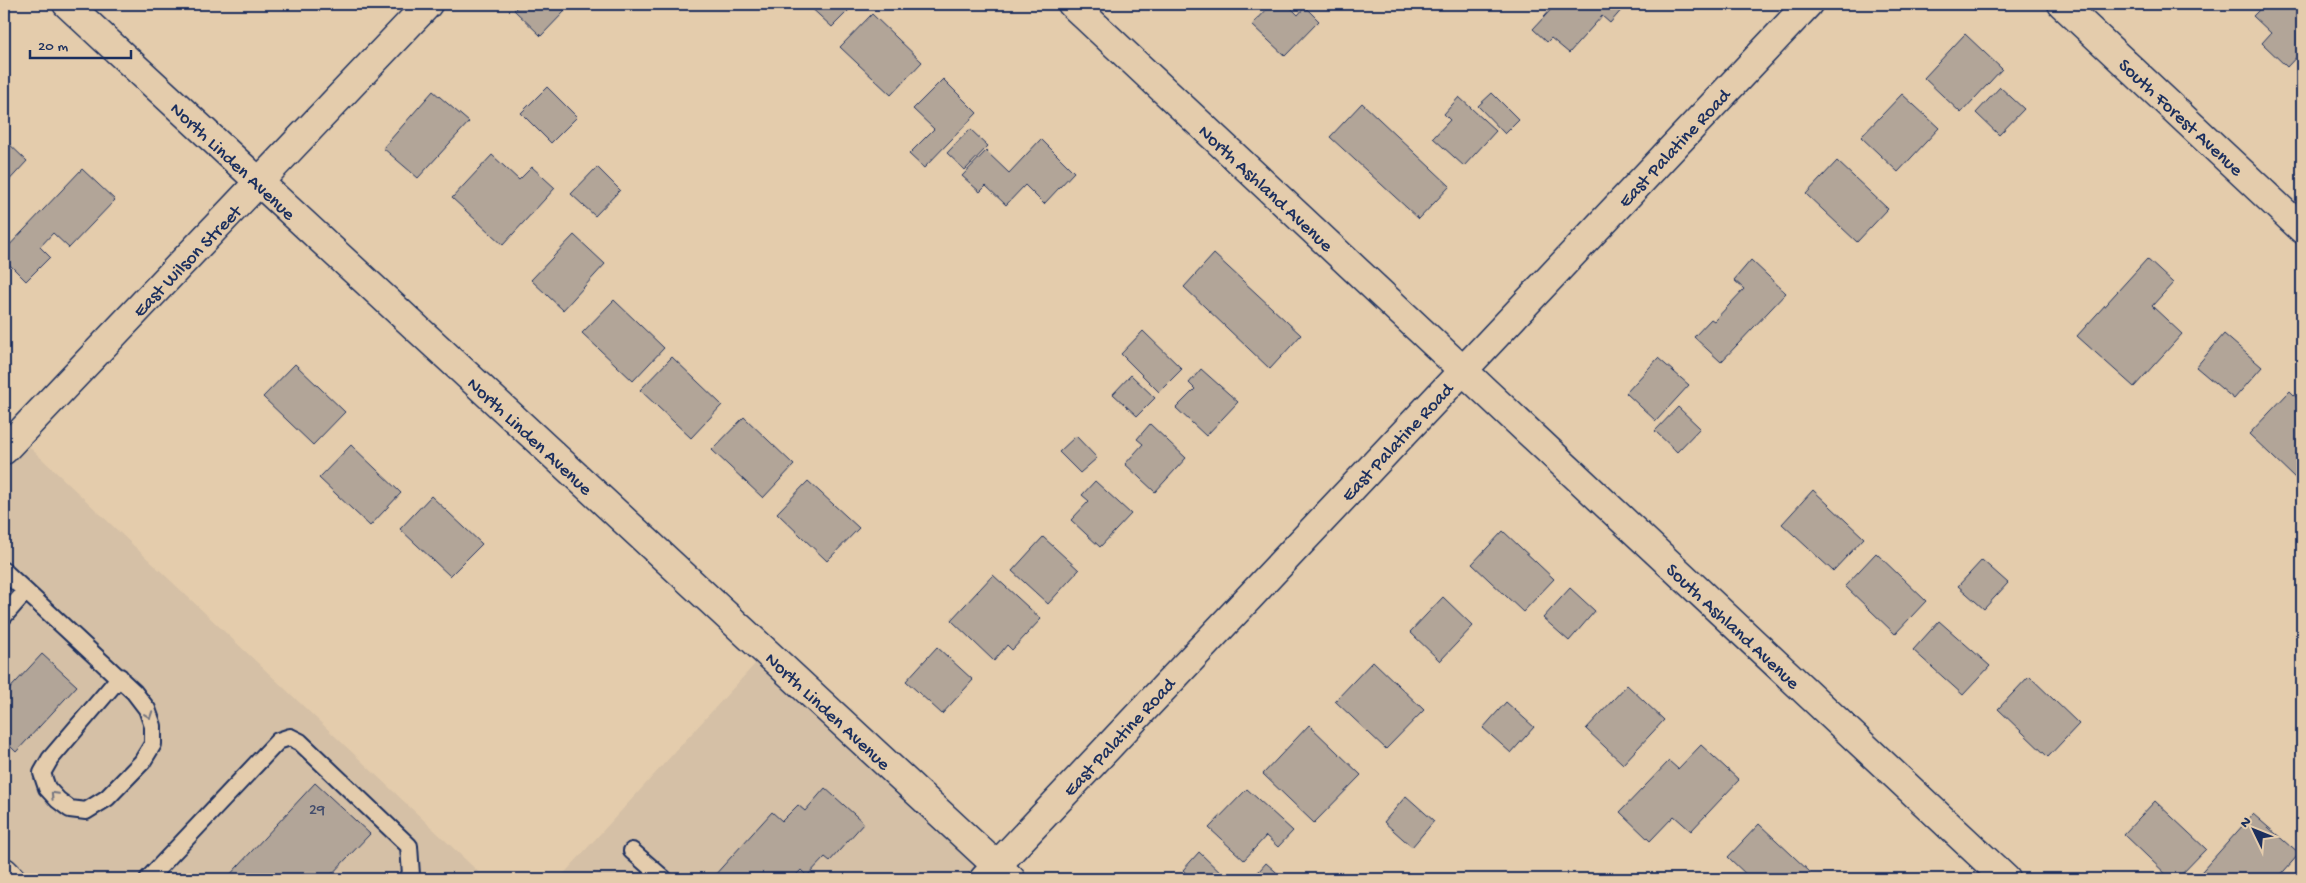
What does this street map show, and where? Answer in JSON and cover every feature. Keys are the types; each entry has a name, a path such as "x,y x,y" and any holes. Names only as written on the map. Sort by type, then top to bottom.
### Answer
{"street":[{"name":"North Linden Avenue","path":"68,4 997,875"},
{"name":"East Wilson Street","path":"4,450 259,184 428,4"},
{"name":"North Ashland Avenue","path":"1072,4 1463,370"},
{"name":"East Palatine Road","path":"997,875 1463,370 1808,4"},
{"name":"South Forest Avenue","path":"2062,4 2302,229"},
{"name":"South Ashland Avenue","path":"1463,370 2006,879"},
{"path":"4,872 11,879"}],"lane":[{"path":"4,571 120,677 148,709 152,726 153,744 136,768 107,798 86,810 70,809 47,788 42,773 50,759 120,677"},
{"path":"4,616 25,592"},
{"path":"148,879 278,741 290,737 300,742 409,846 411,875 407,879"},
{"path":"632,851 664,879"}],"shaded area":[{"path":"4,423 486,879 11,879 4,872"},
{"path":"766,652 1011,879 559,879"}],"building":[{"path":"520,4 558,4 565,11 541,36 514,10"},
{"path":"807,4 855,4 832,27"},
{"path":"1272,4 1287,4 1298,15 1305,7 1319,21 1285,56 1252,25"},
{"path":"1556,4 1621,4 1624,7 1610,23 1602,16 1569,53 1551,38 1547,42 1533,29"},
{"path":"2265,4 2302,4 2302,51 2287,67 2262,43 2271,33 2253,16"},
{"path":"872,14 922,62 891,95 840,47"},
{"path":"1965,34 2002,69 1961,113 1924,78"},
{"path":"943,79 977,113 924,168 909,154 934,129 913,109"},
{"path":"547,87 577,117 551,143 521,113"},
{"path":"2000,87 2024,109 1999,135 1976,113"},
{"path":"433,91 469,122 418,178 383,148"},
{"path":"1492,93 1519,120 1505,134 1478,106"},
{"path":"1902,94 1939,128 1898,172 1861,137"},
{"path":"1459,97 1496,131 1464,166 1433,138 1450,120 1444,114"},
{"path":"1362,103 1450,186 1419,219 1330,137"},
{"path":"970,129 988,146 965,170 947,153"},
{"path":"4,139 27,161 4,186"},
{"path":"1041,139 1074,172 1044,204 1025,185 1006,205 986,186 980,192 962,176 986,151 1009,173"},
{"path":"492,155 519,180 532,167 555,188 503,245 452,198"},
{"path":"1837,161 1888,209 1857,242 1806,194"},
{"path":"597,167 620,190 595,216 571,194"},
{"path":"82,169 115,200 69,248 53,233 40,247 50,257 26,281 4,259 4,251"},
{"path":"574,235 605,264 563,310 531,280"},
{"path":"1214,254 1301,335 1270,369 1184,287"},
{"path":"2147,259 2173,283 2152,306 2182,334 2134,387 2077,336"},
{"path":"1751,260 1786,293 1721,362 1694,337 1711,319 1714,321 1744,289 1734,280"},
{"path":"614,300 664,348 633,381 582,333"},
{"path":"1143,331 1182,369 1159,392 1121,354"},
{"path":"2224,334 2262,367 2234,399 2196,367"},
{"path":"672,357 722,405 691,438 640,390"},
{"path":"1658,358 1689,385 1656,421 1626,393"},
{"path":"295,364 345,412 313,445 263,397"},
{"path":"1201,369 1238,402 1206,436 1176,408 1195,389 1189,383"},
{"path":"1131,375 1155,398 1137,416 1113,394"},
{"path":"2290,391 2302,403 2302,470 2295,478 2249,434"},
{"path":"1678,407 1700,428 1677,452 1655,431"},
{"path":"744,417 794,465 763,498 712,450"},
{"path":"1150,424 1186,458 1155,492 1125,464 1143,444 1137,439"},
{"path":"1076,436 1097,458 1080,473 1059,452"},
{"path":"351,445 401,493 370,526 319,478"},
{"path":"808,481 859,528 827,561 777,513"},
{"path":"1095,481 1131,514 1100,547 1071,520 1089,501 1082,495"},
{"path":"1813,490 1864,538 1833,571 1782,524"},
{"path":"431,496 482,544 450,576 400,529"},
{"path":"1503,531 1554,579 1523,612 1472,564"},
{"path":"1043,537 1079,570 1048,604 1012,571"},
{"path":"1876,553 1926,601 1895,634 1845,586"},
{"path":"1982,560 2008,583 1984,609 1958,586"},
{"path":"993,575 1041,619 1012,650 1007,645 994,661 951,620"},
{"path":"1570,588 1595,611 1569,641 1543,618"},
{"path":"1443,597 1473,626 1440,661 1410,632"},
{"path":"1939,621 1990,666 1963,695 1913,650"},
{"path":"937,647 973,680 942,714 906,681"},
{"path":"42,654 77,686 16,752 4,740 4,695"},
{"path":"1373,661 1424,710 1386,749 1335,701"},
{"path":"2029,676 2079,724 2048,757 1998,709"},
{"path":"1627,685 1664,720 1623,764 1586,729"},
{"path":"1506,702 1534,727 1511,753 1483,728"},
{"path":"1309,725 1361,775 1314,823 1263,774"},
{"path":"1701,745 1739,780 1691,831 1674,816 1650,841 1620,812 1669,761 1678,769"},
{"path":"315,783 370,834 327,879 226,879"},
{"path":"825,788 864,823 830,861 825,857 807,876 801,870 792,879 716,879 713,877 772,812 782,821 798,805 805,811"},
{"path":"1247,789 1293,831 1278,847 1266,836 1244,860 1209,828"},
{"path":"1406,796 1434,821 1412,847 1384,822"},
{"path":"2155,801 2206,849 2177,879 2171,879 2124,834"},
{"path":"2253,814 2299,854 2277,879 2195,879"},
{"path":"1759,824 1810,872 1802,879 1751,879 1728,857"},
{"path":"1199,852 1227,879 1192,879 1183,870"},
{"path":"1266,863 1284,879 1252,879"},
{"path":"1170,874 1176,879 1165,879"}]}
